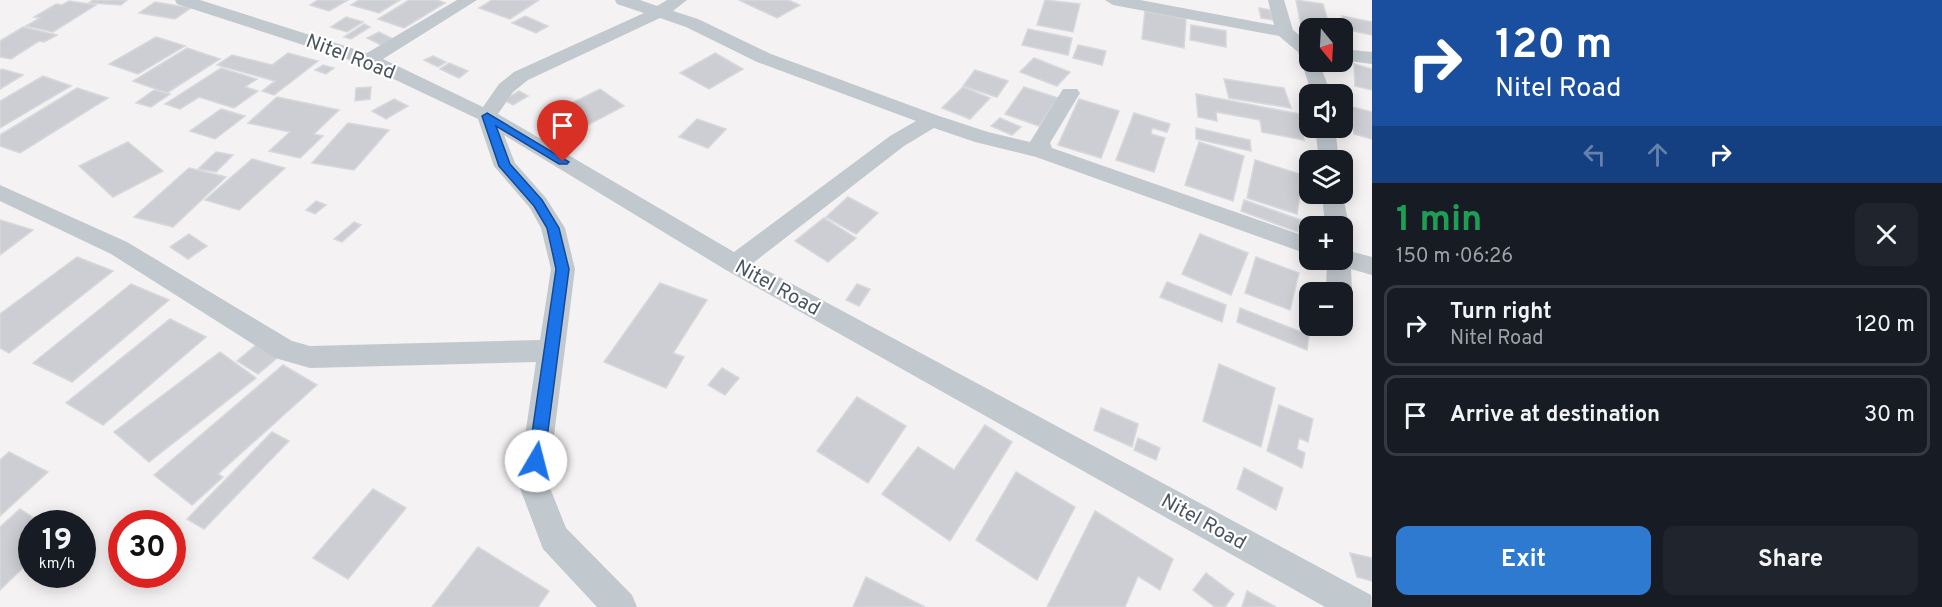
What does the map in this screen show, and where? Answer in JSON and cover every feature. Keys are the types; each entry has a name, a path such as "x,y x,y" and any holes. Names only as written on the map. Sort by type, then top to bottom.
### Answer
{"street":[{"name":"Nitel Road","path":"183,0 369,60 487,116 735,264 1359,607"},
{"path":"369,60 469,0"},
{"path":"623,0 692,23 764,58 932,120 982,137 1043,152 1299,243"},
{"path":"620,607 554,538 533,483 563,269 553,228 538,203 505,166 487,116 506,88 521,76 657,13 679,0"},
{"path":"1113,0 1284,32 1299,43"},
{"path":"1276,0 1284,32"},
{"path":"1353,55 1372,58"},
{"path":"1043,152 1040,143 1070,93"},
{"path":"735,264 897,141 932,120"},
{"path":"0,192 119,248 284,350 310,357 551,351"},
{"path":"1353,262 1372,266"}],"building":[{"path":"93,0 127,0 121,5 89,3"},
{"path":"318,0 348,0 329,11 310,5"},
{"path":"359,0 400,0 379,13 351,5"},
{"path":"409,0 437,0 445,3 404,28 378,19"},
{"path":"492,0 539,0 510,19 479,8"},
{"path":"739,0 788,0 800,5 777,18"},
{"path":"1045,0 1080,4 1073,32 1037,25"},
{"path":"1296,0 1323,4 1327,18 1299,18"},
{"path":"69,1 96,5 53,32 26,26 40,18 34,17 56,4 62,5"},
{"path":"155,2 191,8 175,19 139,13"},
{"path":"1259,8 1270,10 1273,20 1261,18"},
{"path":"1145,11 1186,19 1184,48 1142,39"},
{"path":"525,16 548,26 536,33 512,23"},
{"path":"346,17 363,22 347,32 331,27"},
{"path":"1353,18 1372,22 1372,35 1353,31"},
{"path":"364,24 370,27 351,39 344,37"},
{"path":"1191,25 1226,31 1226,47 1190,40"},
{"path":"23,27 57,35 44,42 39,41 11,59 0,57 0,41"},
{"path":"1028,29 1072,38 1068,55 1022,45"},
{"path":"379,32 393,39 381,45 367,38"},
{"path":"156,37 185,46 138,74 109,64"},
{"path":"1078,45 1106,51 1102,65 1073,58"},
{"path":"187,48 220,59 167,93 133,81"},
{"path":"288,53 318,61 274,95 262,91 275,81 217,65 232,55 272,65"},
{"path":"715,53 743,69 709,89 680,73"},
{"path":"433,56 446,62 438,67 424,60"},
{"path":"1034,58 1070,72 1057,86 1020,72"},
{"path":"449,63 468,71 459,78 440,69"},
{"path":"1354,64 1372,69 1372,90 1355,86"},
{"path":"323,65 334,68 326,74 315,70"},
{"path":"221,68 257,79 245,87 258,91 234,108 199,97 180,109 165,104"},
{"path":"0,70 23,75 0,89"},
{"path":"975,70 1008,81 997,97 963,86"},
{"path":"43,76 71,86 0,128 0,101"},
{"path":"1224,79 1284,88 1291,108 1229,98"},
{"path":"371,87 370,99 355,101 356,88"},
{"path":"963,87 990,98 970,119 942,108"},
{"path":"1024,87 1058,98 1039,126 1005,114"},
{"path":"77,88 108,98 20,153 0,146 0,135"},
{"path":"600,89 624,106 580,129 556,111"},
{"path":"154,90 170,94 151,107 136,103"},
{"path":"519,91 528,96 513,105 504,100"},
{"path":"1196,94 1299,114 1299,138 1304,140 1262,132 1260,120 1216,112 1217,121 1198,117"},
{"path":"277,97 339,110 314,134 323,136 300,158 269,151 290,132 248,123"},
{"path":"394,99 408,106 386,119 372,111"},
{"path":"1079,99 1119,111 1101,158 1058,145"},
{"path":"1353,107 1372,112 1372,139 1354,134"},
{"path":"221,109 245,116 215,139 190,131"},
{"path":"1134,113 1170,124 1167,132 1152,128 1151,134 1165,138 1154,172 1116,160"},
{"path":"552,118 559,122 547,130 540,126"},
{"path":"1000,118 1021,127 1012,135 991,126"},
{"path":"697,119 726,129 708,148 679,137"},
{"path":"348,123 389,130 354,170 312,163"},
{"path":"1196,128 1250,140 1251,151 1196,139"},
{"path":"128,142 163,171 113,197 79,166"},
{"path":"1199,142 1244,156 1233,201 1185,185"},
{"path":"216,152 233,155 216,172 198,169"},
{"path":"252,159 285,168 239,210 205,200"},
{"path":"1255,160 1299,174 1297,214 1247,198"},
{"path":"189,168 226,177 173,227 134,217"},
{"path":"848,197 878,213 856,234 826,217"},
{"path":"1244,200 1299,219 1298,232 1241,211"},
{"path":"316,201 326,205 315,214 306,210"},
{"path":"824,218 856,238 828,262 795,241"},
{"path":"0,220 33,230 0,255"},
{"path":"354,222 361,225 342,242 334,239"},
{"path":"189,234 207,246 188,259 170,247"},
{"path":"1200,234 1248,253 1231,295 1182,274"},
{"path":"77,257 113,271 9,353 0,348 0,314"},
{"path":"1256,257 1299,273 1290,310 1245,293"},
{"path":"1167,282 1226,305 1222,322 1160,297"},
{"path":"660,283 707,300 673,353 684,357 666,388 604,362"},
{"path":"131,284 169,300 72,382 33,363"},
{"path":"857,284 870,289 859,306 846,300"},
{"path":"1240,308 1299,331 1299,336 1309,336 1307,350 1237,322"},
{"path":"170,319 206,337 103,425 66,403"},
{"path":"256,345 277,358 258,374 237,361"},
{"path":"220,352 256,378 149,462 114,432"},
{"path":"1219,364 1275,388 1261,447 1203,421"},
{"path":"283,365 317,385 218,474 223,477 192,505 154,475"},
{"path":"722,368 739,378 725,395 708,385"},
{"path":"857,397 906,426 868,483 817,451"},
{"path":"1279,405 1313,419 1308,442 1299,438 1297,449 1305,453 1302,468 1267,451"},
{"path":"1101,408 1138,424 1132,447 1094,430"},
{"path":"985,425 1012,442 950,541 882,494 918,447 954,470"},
{"path":"272,432 289,441 204,529 187,519"},
{"path":"1138,438 1160,448 1156,460 1134,450"},
{"path":"9,452 48,472 0,516 0,460"},
{"path":"1244,468 1283,488 1276,510 1237,489"},
{"path":"1016,472 1075,507 1037,580 976,540"},
{"path":"373,489 406,508 348,579 313,558"},
{"path":"18,511 18,573 0,590 0,527"},
{"path":"1095,511 1173,559 1160,590 1138,576 1125,607 1047,607"},
{"path":"478,547 549,591 538,607 432,607"},
{"path":"1350,553 1372,558 1372,581 1357,577"},
{"path":"1206,573 1234,594 1225,607 1215,607 1193,590"},
{"path":"866,577 925,607 853,607"},
{"path":"1247,591 1276,607 1242,607"}],"route":[{"path":"536,461 563,269 553,228 538,203 505,166 487,116 563,162"}]}
